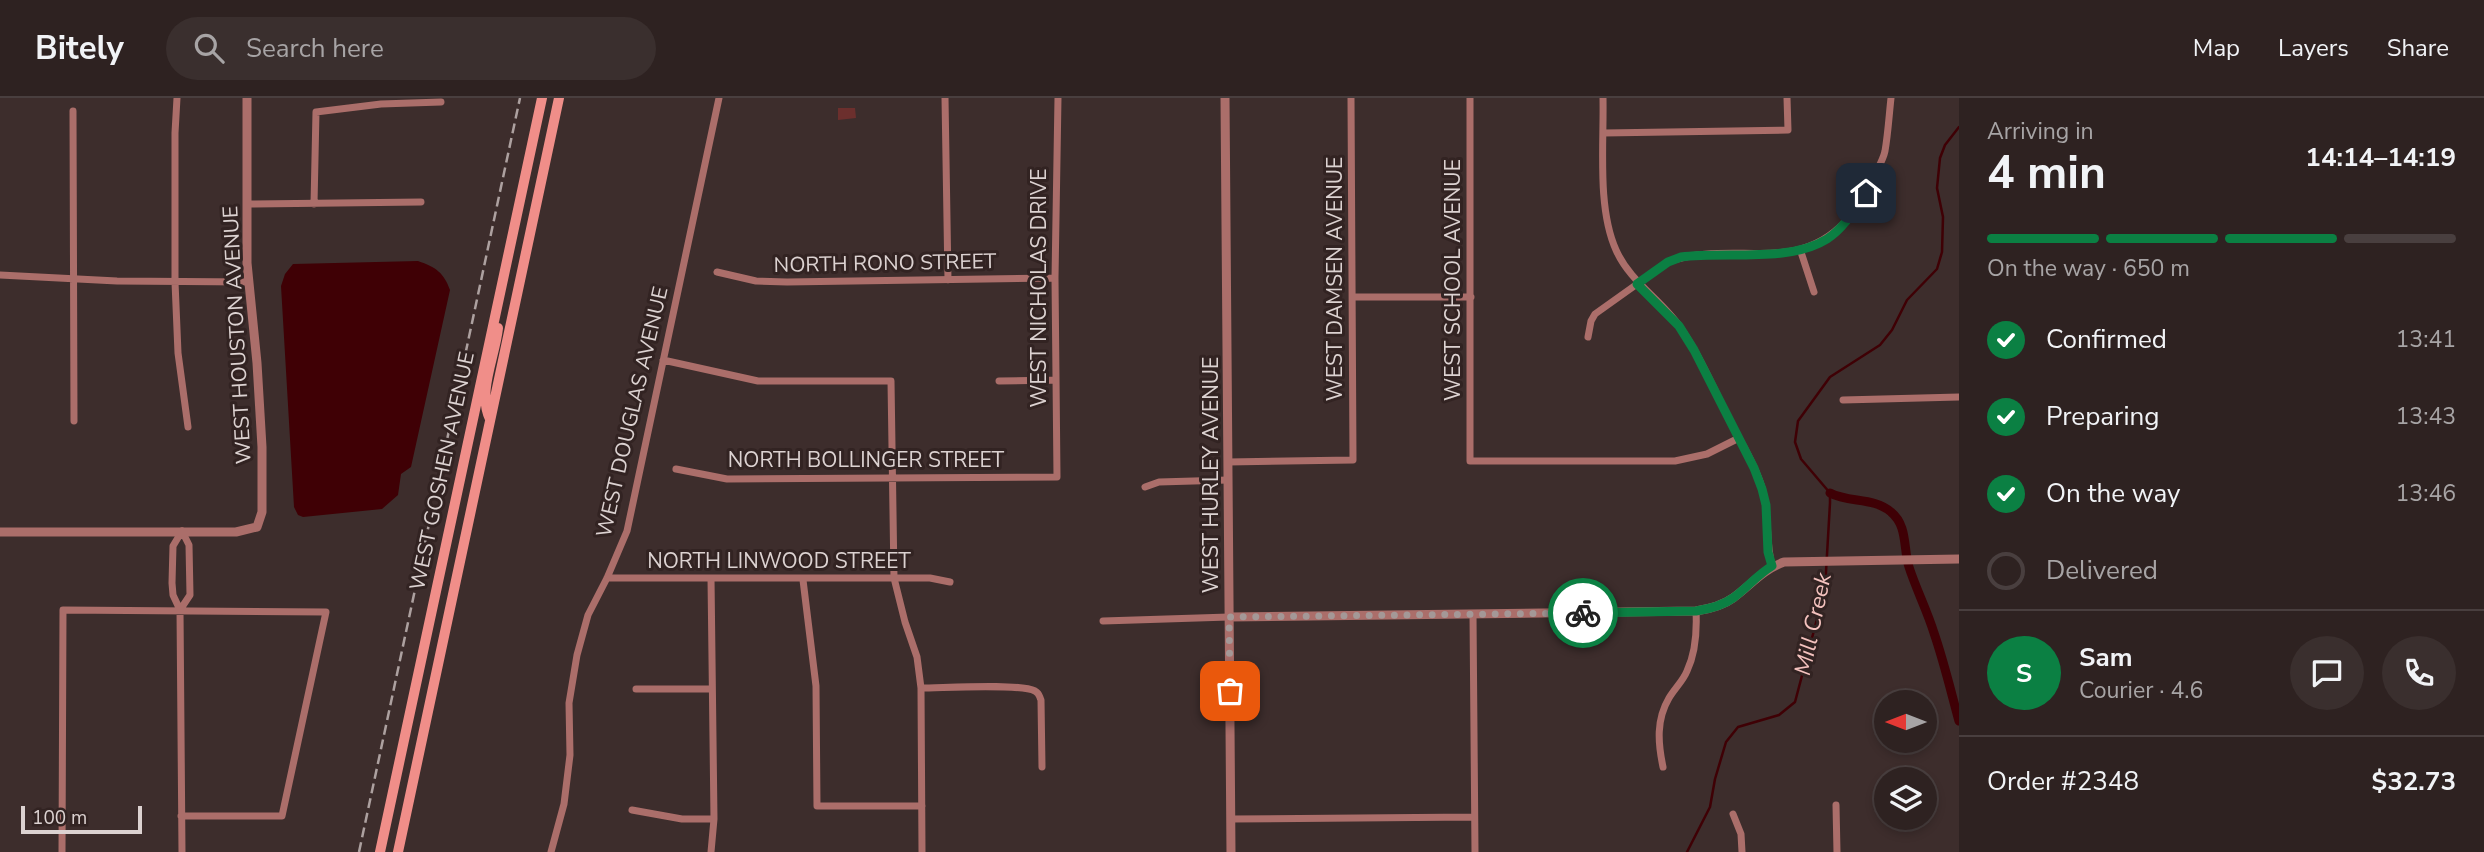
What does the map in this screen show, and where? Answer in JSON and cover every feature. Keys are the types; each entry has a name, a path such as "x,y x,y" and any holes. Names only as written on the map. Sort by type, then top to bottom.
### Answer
{"main road":[{"name":"WEST GOSHEN AVENUE","path":"380,852 542,98"},
{"name":"WEST GOSHEN AVENUE","path":"398,852 559,98"},
{"path":"491,419 485,409 485,393 496,348 498,327 495,318"}],"street":[{"path":"177,98 175,282 178,353 188,427"},
{"name":"WEST HOUSTON AVENUE","path":"182,531 236,532 257,527 262,512 262,418 248,282 247,98"},
{"name":"WEST DOUGLAS AVENUE","path":"551,852 564,804 570,755 569,703 577,655 588,615 627,531 719,98"},
{"path":"945,98 948,280"},
{"name":"WEST NICHOLAS DRIVE","path":"1057,477 1055,278 1058,98"},
{"name":"WEST HURLEY AVENUE","path":"1225,98 1231,852"},
{"name":"WEST DAMSEN AVENUE","path":"1228,462 1353,460 1351,98"},
{"name":"WEST SCHOOL AVENUE","path":"1470,98 1470,461 1675,461 1707,454 1739,438"},
{"path":"1603,98 1604,189 1609,232 1616,251 1637,284 1679,326 1739,438 1762,489 1766,505 1768,552 1772,566"},
{"path":"1604,133 1788,130 1787,98"},
{"path":"1588,337 1595,314 1668,262 1681,257 1777,253 1800,249 1827,239 1849,218 1866,193 1885,154 1891,98"},
{"path":"314,204 316,112 381,104 441,102"},
{"path":"73,111 74,421"},
{"path":"247,204 421,202"},
{"path":"1800,249 1814,292"},
{"name":"NORTH RONO STREET","path":"717,272 766,282 1055,278"},
{"path":"0,275 248,282"},
{"path":"1353,297 1471,297"},
{"path":"663,360 758,381 891,381 894,578 917,657 921,688 922,852"},
{"path":"999,381 1056,380"},
{"path":"1843,400 1959,397"},
{"name":"NORTH BOLLINGER STREET","path":"676,469 727,479 1057,477"},
{"path":"1145,487 1159,482 1228,480"},
{"path":"0,532 182,531"},
{"path":"182,531 173,545 173,595 180,610 182,852"},
{"path":"180,610 190,595 189,545 182,531"},
{"path":"1103,621 1696,611 1720,605 1760,573 1784,562 1959,559"},
{"path":"173,572 189,572"},
{"name":"NORTH LINWOOD STREET","path":"607,578 930,578 950,582"},
{"path":"710,852 714,819 711,578"},
{"path":"803,580 816,686 817,806 922,806"},
{"path":"62,852 63,610 326,612 282,816 181,816"},
{"path":"1663,767 1658,740 1659,724 1693,654 1696,611"},
{"path":"1473,614 1475,852"},
{"path":"921,688 1000,687 1033,690 1039,694 1041,700 1042,767"},
{"path":"636,690 712,690"},
{"path":"1836,805 1837,852"},
{"path":"632,810 682,819 714,819"},
{"path":"1732,814 1741,834 1742,852"},
{"path":"1231,819 1474,817"}],"shaded area":[{"path":"838,108 855,108 856,118 838,120"},
{"path":"418,261 438,271 450,290 411,467 401,474 398,495 382,509 303,517 298,515 294,507 281,286 285,274 293,264"}],"waterway":[{"name":"Mill Creek","path":"1687,852 1710,807 1726,742 1738,727 1779,715 1795,702 1825,589 1830,503 1830,493 1801,459 1795,442 1798,421 1830,377 1880,345 1892,330 1907,300 1937,269 1942,252 1943,217 1937,188 1940,158 1945,145 1959,127"},
{"path":"1830,493 1884,507 1900,524 1909,567 1938,644 1959,721"}],"railway":[{"path":"359,852 520,98"}],"way so far":[{"path":"1230,691 1229,617 1583,613"}],"route":[{"path":"1583,613 1696,611 1711,608 1732,598 1772,566 1768,552 1766,505 1754,468 1679,326 1664,308 1637,284 1668,262 1681,257 1777,253 1800,249 1827,239 1849,218 1866,193"}]}
